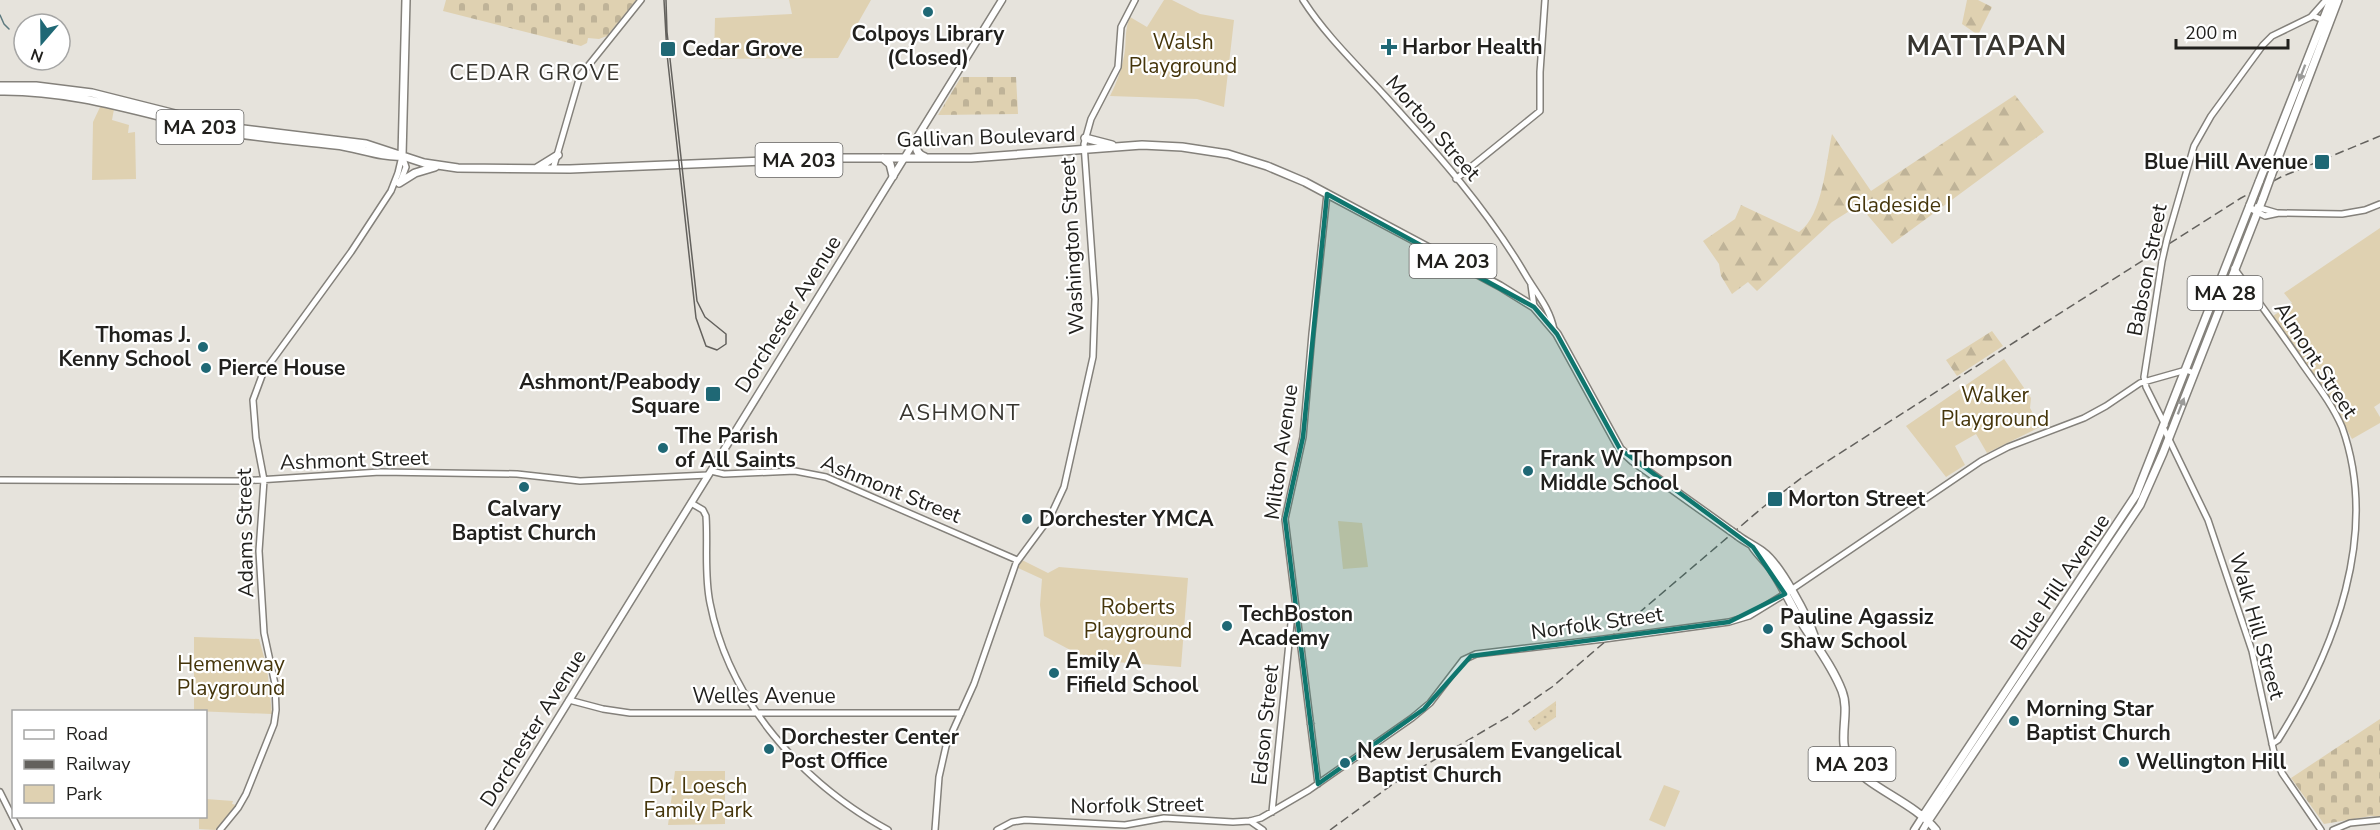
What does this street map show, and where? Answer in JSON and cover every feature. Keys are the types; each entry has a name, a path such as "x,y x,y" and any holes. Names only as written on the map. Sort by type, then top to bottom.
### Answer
{"highway":[{"path":"402,156 406,0"},
{"name":"Blue Hill Avenue","path":"1926,819 2132,518 2147,490 2168,439 2190,371 2259,182 2335,1"},
{"name":"Blue Hill Avenue","path":"1926,819 2126,513 2141,485 2258,211 2325,22"},
{"name":"Gallivan Boulevard","path":"0,86 64,89 227,127 355,142 393,151 402,156 438,166 464,168 556,169 883,158 992,157 1121,146 1170,146 1231,155 1275,169 1327,194 1500,286 1534,307"},
{"name":"Gallivan Boulevard","path":"0,91 60,94 121,102"},
{"path":"1085,138 1121,146"},
{"path":"916,140 918,153 930,158"},
{"path":"534,169 558,155"},
{"path":"883,158 890,164 893,176"},
{"path":"399,183 415,173 438,166"},
{"name":"Morton Street","path":"1534,307 1554,330 1618,447 1633,461 1754,547 1788,592 1844,695 1843,743 1849,760 1859,773 1926,819 1935,830"}],"main road":[{"path":"556,169 580,76 641,0"},
{"name":"Dorchester Avenue","path":"489,830 1002,0"},
{"name":"Washington Street","path":"935,830 942,759 974,684 1008,583 1017,560 1048,522 1062,493 1092,366 1095,299 1083,150 1090,119 1118,67 1121,27 1135,0"},
{"name":"Morton Street","path":"1303,0 1316,20 1339,47 1430,145 1512,251 1551,315 1554,330"},
{"path":"1456,179 1540,111 1545,0"},
{"path":"2308,19 2326,0"},
{"path":"2308,19 2325,22"},
{"name":"Babson Street","path":"2145,382 2162,261 2196,141 2207,121 2263,45 2272,36 2308,19"},
{"path":"399,183 406,167 402,156"},
{"name":"Adams Street","path":"220,830 246,794 274,724 276,710 275,684 264,633 259,551 264,480 253,414 253,400 258,381 351,252 391,191 399,173 402,156"},
{"name":"Adams Street","path":"391,191 399,183"},
{"name":"Milton Avenue","path":"1318,784 1299,621 1295,607 1286,512 1304,437 1327,194"},
{"path":"2250,207 2265,216 2279,213 2342,214 2365,210 2380,204"},
{"name":"Almont Street","path":"2234,268 2331,405 2350,449 2359,490 2360,520 2355,558 2335,632 2307,690 2278,740 2272,744"},
{"name":"Morton Street","path":"1530,283 1534,307"},
{"name":"Norfolk Street","path":"997,830 1012,822 1025,820 1125,825 1164,818 1250,821 1272,812 1318,784 1424,709 1462,660 1476,654 1738,620 1788,592 1981,461 2008,447 2084,418 2134,386 2190,371"},
{"path":"2145,382 2164,427"},
{"name":"Walk Hill Street","path":"2164,427 2208,520 2252,651 2272,744 2282,773 2321,830"},
{"name":"Ashmont Street","path":"0,480 264,480 380,472 517,474 580,481 710,473 795,471 826,477 1017,560"},
{"path":"691,503 703,510 706,516 707,587 715,628 728,664 756,713 815,778 851,807 888,830"},
{"name":"Edson Street","path":"1272,812 1291,622 1295,607"},
{"path":"1291,622 1299,621"},
{"path":"1291,632 1295,635 1300,632"},
{"name":"Welles Avenue","path":"569,700 603,710 626,713 961,713"},
{"path":"0,792 12,816"},
{"name":"Blue Hill Avenue","path":"1914,830 1926,819"},
{"name":"Blue Hill Avenue","path":"1923,830 1926,819"},
{"path":"2333,830 2350,823 2380,820"},
{"path":"1250,821 1263,830"}],"highlighted area":[{"path":"1327,194 1534,307 1557,334 1620,449 1753,547 1785,594 1729,622 1471,656 1424,709 1318,784 1285,519 1303,437"}],"green space":[{"path":"446,0 636,0 607,36 599,39 588,38 587,43 581,46 443,11"},
{"path":"789,0 871,0 838,58 714,59 715,18 792,14"},
{"name":"Walsh Playground","path":"1164,0 1172,0 1200,14 1234,20 1224,107 1197,99 1110,96 1123,62 1126,30 1130,17 1147,27"},
{"path":"1967,0 1978,0 1992,7 1978,35 1962,24"},
{"path":"961,77 1016,77 1018,114 938,115"},
{"name":"Gladeside I","path":"2015,95 2044,132 1892,244 1859,205 1832,222 1757,291 1748,282 1732,294 1721,276 1719,264 1703,241 1735,219 1741,205 1799,232 1807,224 1818,201 1832,134 1871,191"},
{"path":"101,105 114,109 112,120 129,125 128,133 135,132 136,179 92,180 93,122"},
{"path":"2380,228 2380,403 2374,407 2380,417 2380,423 2352,439 2333,403 2273,316 2292,303 2284,293"},
{"path":"1992,331 2003,346 1957,376 1946,360"},
{"name":"Walker Playground","path":"2004,359 2031,398 2030,408 2040,427 1987,453 1976,434 1955,446 1965,465 1946,477 1906,426"},
{"path":"1338,521 1362,523 1368,567 1343,569"},
{"name":"Roberts Playground","path":"1020,559 1048,573 1059,567 1188,578 1181,667 1089,660 1044,636 1040,605 1042,579 1016,567"},
{"name":"Hemenway Playground","path":"194,637 259,639 267,668 272,714 194,710"},
{"path":"1556,701 1556,717 1535,731 1528,721"},
{"path":"2380,719 2380,817 2371,816 2324,824 2291,778"},
{"name":"Dr. Loesch Family Park","path":"675,771 725,771 725,824 668,825"},
{"path":"1664,785 1680,791 1665,827 1649,820"},
{"path":"207,799 233,801 232,804 236,805 215,830 199,829 199,818 207,818"}],"waterway":[{"path":"0,15 9,29"}],"tram line":[{"path":"664,0 667,54 696,318 706,346 717,350 726,344 726,334 705,317 697,301 667,32 666,0"}],"railway":[{"path":"1330,830 1393,784 1511,715 1552,687 1762,508 1804,476 2241,198 2281,177 2380,136"}],"place":[{"name":"Colpoys Library (Closed)","path":"928,12"},
{"name":"Harbor Health","path":"1389,47"},
{"name":"Cedar Grove","path":"668,49"},
{"name":"Blue Hill Avenue","path":"2322,162"},
{"name":"Thomas J. Kenny School","path":"203,347"},
{"name":"Pierce House","path":"206,368"},
{"name":"Ashmont/Peabody Square","path":"713,394"},
{"name":"The Parish of All Saints","path":"663,448"},
{"name":"Frank W Thompson Middle School","path":"1528,471"},
{"name":"Calvary Baptist Church","path":"524,487"},
{"name":"Morton Street","path":"1775,499"},
{"name":"Dorchester YMCA","path":"1027,519"},
{"name":"TechBoston Academy","path":"1227,626"},
{"name":"Pauline Agassiz Shaw School","path":"1768,629"},
{"name":"Emily A Fifield School","path":"1054,673"},
{"name":"Morning Star Baptist Church","path":"2014,721"},
{"name":"Dorchester Center Post Office","path":"769,749"},
{"name":"Wellington Hill","path":"2124,762"},
{"name":"New Jerusalem Evangelical Baptist Church","path":"1345,763"}],"district":[{"name":"MATTAPAN","path":"1987,46"},
{"name":"CEDAR GROVE","path":"535,72"},
{"name":"ASHMONT","path":"960,412"}]}
